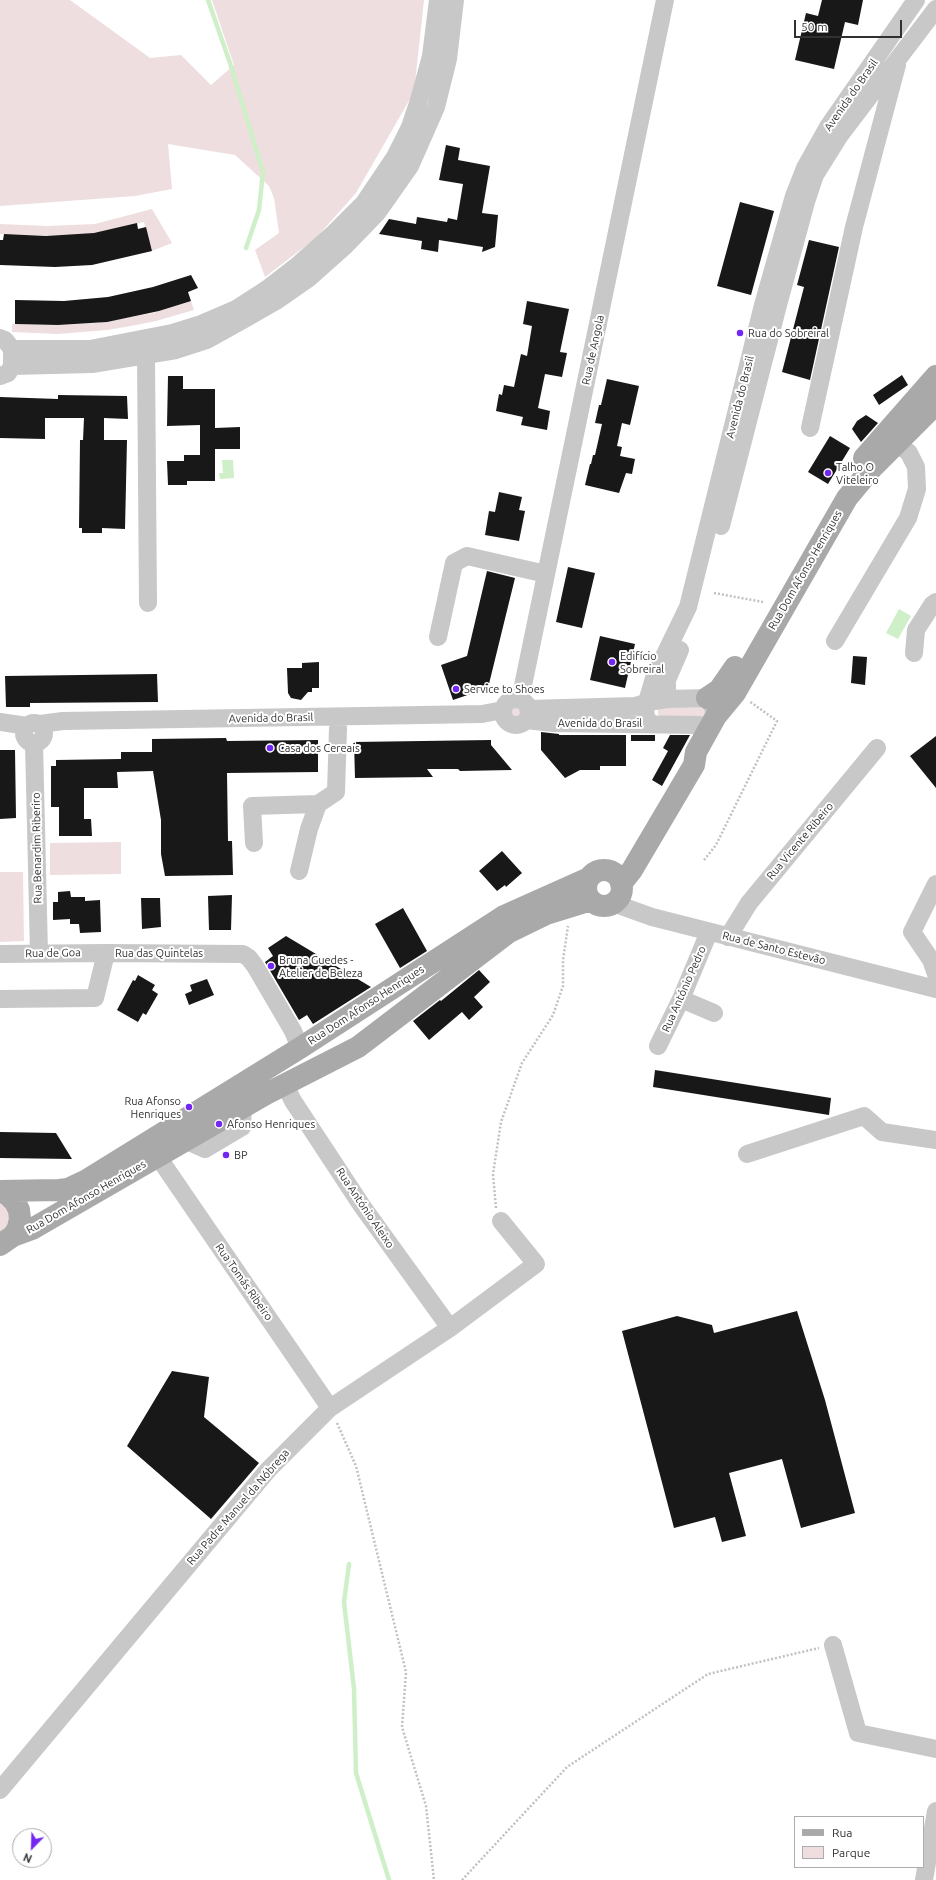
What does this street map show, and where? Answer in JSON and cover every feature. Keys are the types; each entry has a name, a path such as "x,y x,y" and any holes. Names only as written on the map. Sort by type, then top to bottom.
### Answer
{"main road":[{"name":"Rua Dom Afonso Henriques","path":"0,1191 68,1189 86,1182 153,1149 185,1140 276,1089 345,1055 370,1039 509,932 546,914 570,907 610,890 685,758 696,752 719,690 728,679 822,514 839,488 936,376"},
{"name":"Rua Dom Afonso Henriques","path":"711,714 735,693 847,498 872,468 936,404"},
{"name":"Rua Dom Afonso Henriques","path":"7,1240 32,1229 153,1149 258,1074 304,1046 504,916 589,878 592,874 602,870 610,890"},
{"path":"304,1046 320,1053 320,1066"},
{"path":"258,1074 258,1084 276,1089"},
{"name":"Rua Dom Afonso Henriques","path":"0,1191 8,1195 15,1202 19,1210 20,1219 18,1228 7,1240"}],"street":[{"path":"6,357 90,349 172,333 201,324 236,309 267,289 298,265 333,234 364,203 395,157 410,127 419,100 431,56 438,0"},
{"path":"6,357 92,364 176,350 207,340 276,301 309,278 333,257 377,213 410,166 436,107 448,59 455,0"},
{"name":"Rua de Angola","path":"524,710 546,574 666,0"},
{"name":"Avenida do Brasil","path":"650,723 645,712 655,674 688,607 763,305 794,196 805,168 828,127 916,0"},
{"path":"930,0 936,2"},
{"name":"Avenida do Brasil","path":"667,699 667,680 697,612 707,578 779,302 806,202 815,175 840,135 936,9"},
{"path":"810,428 854,227 899,58"},
{"path":"146,356 148,603"},
{"path":"834,641 908,518 917,489 916,467 909,453 898,443"},
{"path":"438,636 454,563 467,556 546,574"},
{"path":"914,653 916,630 932,605 936,602"},
{"name":"Avenida do Brasil","path":"667,699 711,714 699,725 650,723 553,723 524,710 635,706 667,699"},
{"name":"Avenida do Brasil","path":"504,715 509,724 518,725 524,710"},
{"name":"Avenida do Brasil","path":"0,722 34,733 63,721 482,714 504,715"},
{"name":"Avenida do Brasil","path":"0,732 34,733 482,726 504,715"},
{"path":"254,842 252,806 318,804 336,792 338,728"},
{"name":"Rua Benardim Riberiro","path":"34,733 39,954"},
{"name":"Rua Vicente Ribeiro","path":"728,937 749,903 877,748"},
{"path":"299,871 309,829 318,804"},
{"path":"936,884 912,932 931,960 936,974"},
{"name":"Rua de Santo Estevão","path":"610,890 652,917 936,989"},
{"name":"Rua António Pedro","path":"658,1046 681,999 709,932"},
{"name":"Rua de Goa","path":"0,954 106,953"},
{"name":"Rua das Quintelas","path":"0,999 95,998 106,953 243,954 249,958 304,1046"},
{"path":"681,999 714,1013"},
{"name":"Rua António Aleixo","path":"276,1089 293,1101 362,1206 450,1328"},
{"path":"747,1154 864,1116 882,1132 936,1140"},
{"name":"Rua Tomás Ribeiro","path":"153,1149 330,1408"},
{"name":"Rua Padre Manuel da Nóbrega","path":"0,1790 268,1470 330,1408 450,1328 536,1264 501,1220"},
{"path":"833,1645 858,1733 936,1749"},
{"path":"924,1880 936,1812"}],"path":[{"path":"714,593 763,602"},
{"path":"704,860 716,845 777,721 742,697"},
{"path":"501,1220 496,1214 493,1174 501,1122 522,1063 553,1015 563,986 563,960 570,907"},
{"path":"330,1408 356,1466 406,1672 402,1727 426,1806 434,1880"},
{"path":"462,1880 567,1767 708,1674 833,1645"}],"green space":[{"path":"0,0 70,0 150,58 181,55 211,85 234,65 212,0 424,0 414,92 356,193 316,238 265,277 255,250 279,233 274,198 269,186 235,155 168,144 172,189 135,196 0,206"},
{"path":"152,209 172,243 152,251 144,222 101,232 102,238 0,234 0,224 47,226 95,224"},
{"path":"191,301 194,310 156,321 131,326 107,330 58,334 12,332 12,324 58,325 97,323 153,313"},
{"path":"514,704 523,708 520,720 516,721 510,719 508,715 510,706"},
{"path":"702,706 707,713 703,719 660,717 658,714 658,709 661,707"},
{"path":"121,842 121,874 50,875 50,843"},
{"path":"0,872 23,872 24,941 0,942"},
{"path":"0,1200 4,1203 12,1217 0,1237"}],"shaded area":[{"path":"222,460 233,460 234,478 220,479 219,473 223,473"},
{"path":"899,609 911,616 898,639 886,633"}],"building":[{"path":"822,0 863,0 858,25 845,22 834,69 795,60 806,13 818,16"},
{"path":"446,145 460,148 458,160 490,166 482,213 498,215 495,247 482,252 483,247 439,240 438,252 421,249 422,241 379,234 389,219 416,224 417,217 447,222 448,218 457,220 463,184 439,180"},
{"path":"740,202 774,211 751,295 717,286"},
{"path":"137,223 138,229 146,227 152,251 92,265 55,267 0,265 0,240 3,240 4,234 46,236 94,233"},
{"path":"809,240 839,247 810,380 782,372 804,287 797,285"},
{"path":"191,275 198,288 188,292 191,301 159,311 107,322 58,325 15,324 15,300 64,301 108,297 153,287"},
{"path":"527,301 569,309 560,352 567,353 562,377 545,374 538,408 550,411 547,430 521,425 523,417 496,411 499,394 502,395 504,385 514,387 521,354 527,356 532,326 523,324"},
{"path":"902,375 908,385 879,405 873,395"},
{"path":"168,376 183,376 183,389 215,389 215,428 240,427 240,449 215,449 215,481 187,481 187,485 168,485 167,461 184,461 184,455 200,455 200,425 167,426"},
{"path":"607,379 639,386 630,425 622,423 617,446 622,447 620,456 635,459 632,474 626,473 619,493 585,485 593,455 595,455 602,424 595,423"},
{"path":"58,395 127,396 128,419 104,418 104,440 127,440 125,529 102,528 102,533 82,533 82,528 79,528 80,440 83,440 84,418 45,418 45,439 0,438 0,397 58,399"},
{"path":"866,415 878,423 861,442 852,429 857,421"},
{"path":"830,436 850,448 828,484 808,472"},
{"path":"499,492 522,497 519,510 525,511 519,541 485,535 489,511 495,512"},
{"path":"568,567 595,573 582,628 556,622"},
{"path":"487,571 515,578 488,688 453,700 441,665 467,656"},
{"name":"Edifício Sobreiral","path":"600,636 635,644 625,688 590,680"},
{"path":"853,656 867,657 865,685 851,683"},
{"path":"319,662 319,688 312,688 312,692 308,692 301,700 291,698 288,693 287,668 302,668 302,663"},
{"path":"157,674 158,702 30,703 30,707 6,707 5,676"},
{"path":"541,732 559,735 626,735 626,766 600,766 600,770 580,770 565,778 541,750"},
{"path":"631,735 655,735 655,741 631,741"},
{"path":"670,735 690,735 662,786 652,780 668,751 663,748"},
{"path":"936,736 936,788 910,756"},
{"path":"226,738 227,741 318,740 318,772 227,773 228,841 232,841 233,875 165,876 161,854 161,820 153,771 117,772 118,788 84,788 84,819 91,819 92,836 59,836 59,807 51,807 51,766 56,766 56,760 121,759 121,752 152,752 152,739"},
{"path":"491,740 491,745 512,770 460,771 458,769 427,769 433,777 355,778 354,742"},
{"path":"0,750 15,750 16,818 0,819"},
{"path":"502,851 522,873 506,887 505,885 497,891 479,871"},
{"path":"70,891 71,897 85,897 85,901 100,900 101,932 80,933 79,924 70,924 70,919 53,920 53,902 58,902 58,892"},
{"path":"232,895 231,930 209,930 208,896"},
{"path":"141,898 160,898 161,927 142,929"},
{"path":"403,908 427,951 400,968 375,924"},
{"path":"286,936 371,987 313,1024 307,1015 299,1020 265,962 273,956 268,948"},
{"path":"479,970 490,982 474,997 483,1007 469,1020 462,1012 429,1040 413,1021 440,1000 441,1001"},
{"path":"138,975 155,985 152,990 158,994 146,1015 143,1013 138,1022 117,1010 133,980 135,981"},
{"path":"207,979 214,995 189,1005 185,994 192,991 190,985"},
{"path":"655,1070 831,1098 829,1115 653,1087"},
{"path":"0,1132 56,1133 72,1159 0,1158"},
{"path":"797,1311 825,1400 855,1513 801,1528 782,1459 729,1473 746,1536 722,1542 715,1517 674,1528 622,1331 677,1316 712,1325 714,1333"},
{"path":"172,1371 209,1377 204,1417 259,1463 211,1519 127,1446"}],"waterway":[{"path":"208,0 230,63 263,172 259,210 246,248"},
{"path":"349,1564 344,1602 354,1689 356,1773 389,1880"}],"place":[{"name":"Rua do Sobreiral","path":"740,333"},
{"name":"Talho O Viteleiro","path":"828,473"},
{"name":"Edifício Sobreiral","path":"612,662"},
{"name":"Service to Shoes","path":"456,689"},
{"name":"Casa dos Cereais","path":"270,748"},
{"name":"Bruna Guedes - Atelier de Beleza","path":"271,966"},
{"name":"Rua Afonso Henriques","path":"189,1107"},
{"name":"Afonso Henriques","path":"219,1124"},
{"name":"BP","path":"226,1155"}]}
